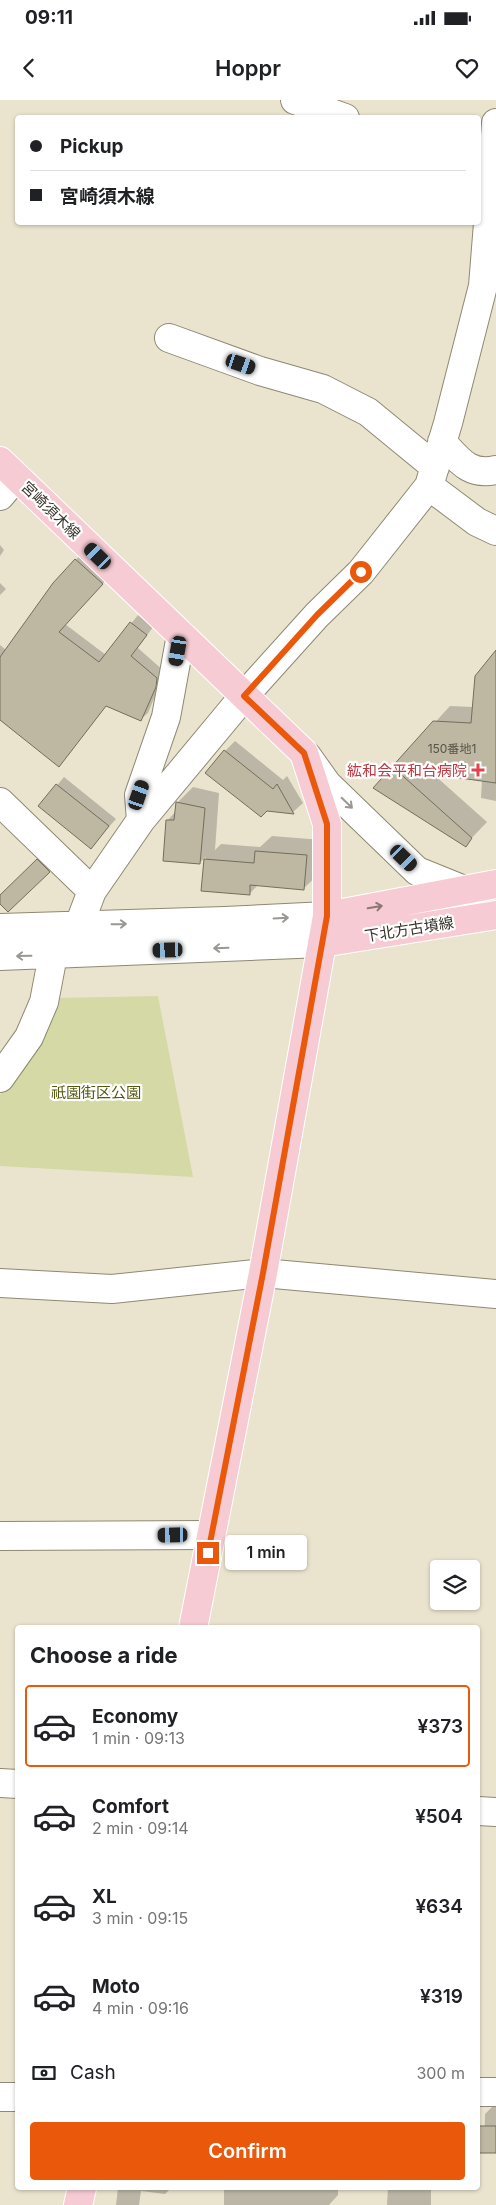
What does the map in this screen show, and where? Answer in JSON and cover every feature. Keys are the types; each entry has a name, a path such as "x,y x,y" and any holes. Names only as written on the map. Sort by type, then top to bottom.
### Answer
{"main road":[{"name":"宮崎須木線","path":"5,478 181,635 304,753 327,824 327,916 263,1273 194,1625"},
{"name":"下北方古墳線","path":"327,916 496,884"},
{"name":"下北方古墳線","path":"322,943 496,915"},
{"path":"78,2205 82,2190"}],"street":[{"path":"295,100 337,115"},
{"path":"0,1078 30,1037 44,1002 53,955 79,925 92,891 141,820 244,696 317,615 361,572 435,465 483,286 490,132"},
{"path":"169,338 260,370 323,389 368,412 435,465 477,522 496,532"},
{"path":"435,465 466,467 483,473 496,470"},
{"path":"141,820 139,795 166,717 181,635"},
{"path":"304,753 327,784 417,871 464,890"},
{"path":"0,802 92,891"},
{"path":"0,928 327,916"},
{"path":"0,956 322,943"},
{"path":"0,1282 112,1289 263,1273 496,1294"},
{"path":"0,1536 211,1535"},
{"path":"0,1783 15,1784"},
{"path":"480,1811 496,1812"},
{"path":"480,2092 496,2092"},
{"path":"0,2097 15,2097"}],"green space":[{"name":"祇園街区公園","path":"158,996 193,1177 0,1166 0,1095 31,1048 54,998"}],"building":[{"path":"75,559 103,584 59,632 99,662 130,622 147,635 131,656 157,678 156,687 141,721 106,706 59,767 0,720 0,657 53,583"},
{"path":"496,650 496,783 395,769 472,838 466,847 373,788 433,721 471,723 475,676"},
{"path":"224,750 273,789 277,784 294,814 267,811 261,817 205,773"},
{"path":"56,784 109,826 91,849 38,806"},
{"path":"176,802 205,808 200,864 163,861 166,820 174,820"},
{"path":"255,851 307,855 304,890 250,885 250,895 201,891 204,859 254,863"},
{"path":"37,859 50,872 8,912 0,904 0,895"},
{"path":"480,2126 496,2126 496,2153 480,2153"}],"place":[{"name":"紘和会平和台病院","path":"478,770"}],"route":[{"path":"208,1553 263,1273 327,916 327,824 304,753 244,696 317,615 361,572"}]}
